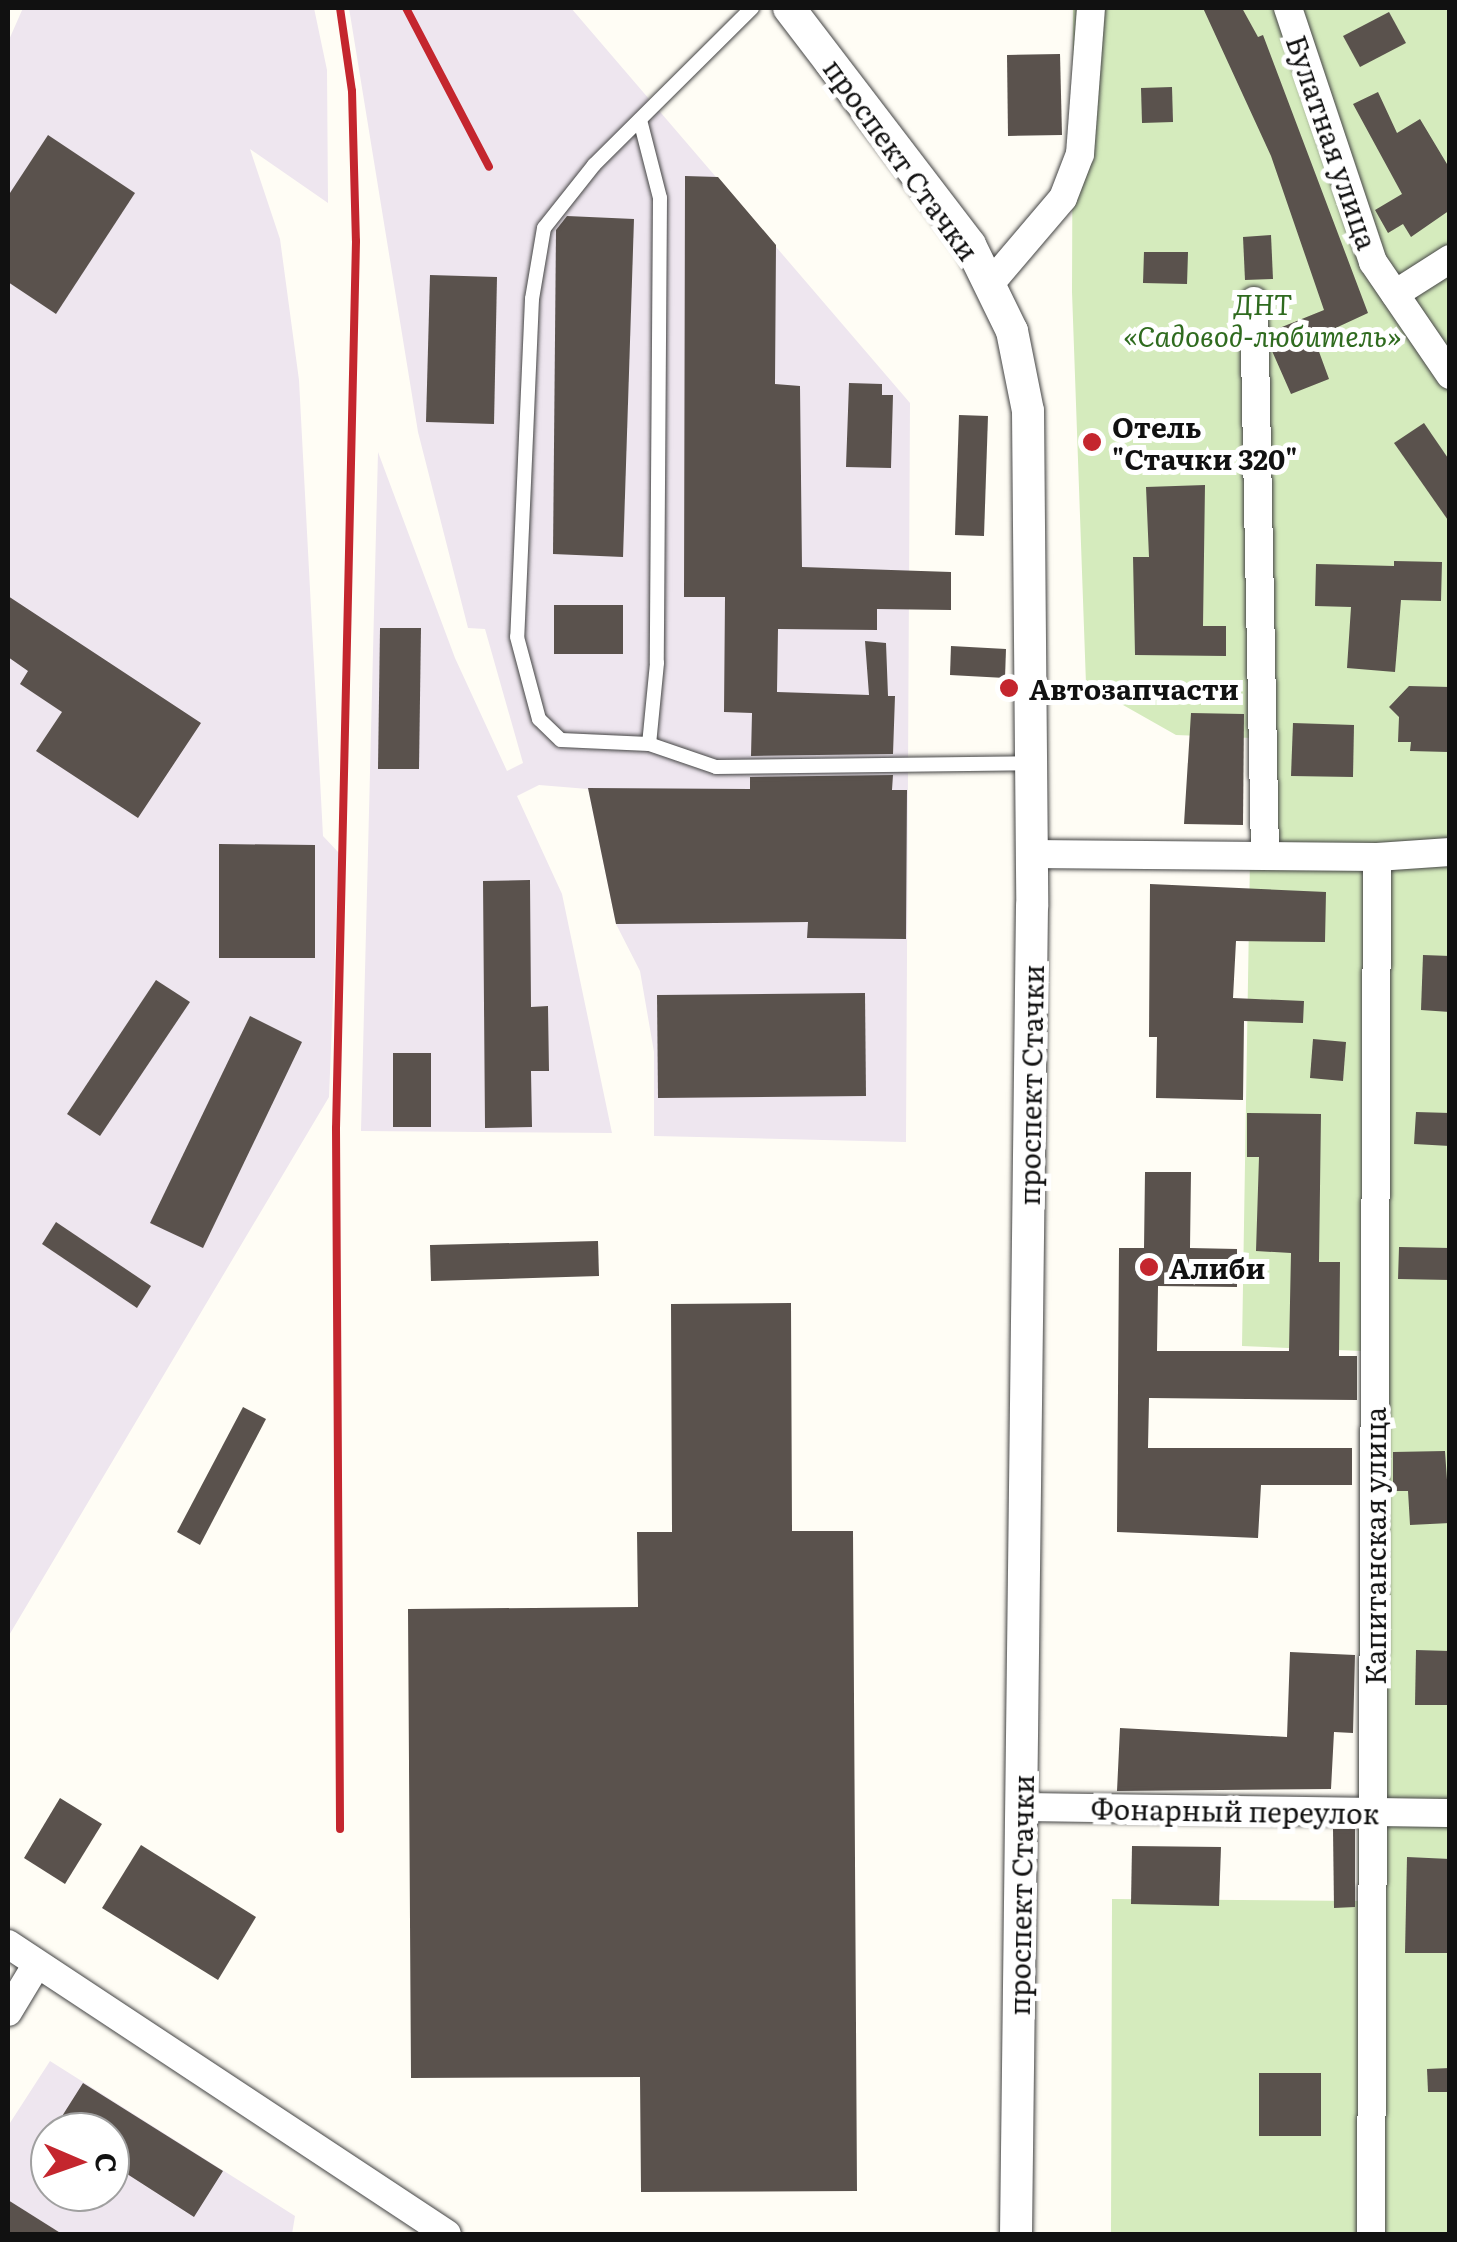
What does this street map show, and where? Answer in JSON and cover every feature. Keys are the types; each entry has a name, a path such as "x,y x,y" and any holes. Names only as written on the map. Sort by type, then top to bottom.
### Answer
{"street":[{"name":"проспект Стачки","path":"789,8 912,162 970,246 1012,331 1028,411 1032,854 1016,2234"},
{"path":"989,285 1063,198 1080,154 1090,8"},
{"name":"Булатная улица","path":"1288,8 1373,262 1450,375"},
{"path":"1395,294 1450,259"},
{"path":"1254,301 1264,856"},
{"path":"1032,854 1377,858 1450,852"},
{"name":"Капитанская улица","path":"1371,2234 1377,858"},
{"name":"Фонарный переулок","path":"1021,1807 1450,1813"},
{"path":"8,1944 447,2234"},
{"path":"8,2012 37,1964"}],"lane":[{"path":"752,8 640,120 544,228 532,299 516,637 538,720 561,740 649,744 716,768 1031,763"},
{"path":"640,120 660,198 658,663 649,744"}],"shaded area":[{"path":"23,8 314,8 327,70 328,203 250,149 280,239 299,380 323,836 339,853 329,1097 8,1637 8,42"},
{"path":"349,8 571,8 910,403 906,1142 654,1136 654,1052 640,971 616,924 588,789 539,785 517,796 562,894 612,1133 361,1131 378,452 455,658 507,771 523,763 485,629 468,628 418,432"},
{"path":"50,2061 295,2216 292,2234 8,2234 8,2126"}],"green space":[{"name":"ДНТ «Садовод-любитель»","path":"1073,8 1449,8 1449,2234 1111,2234 1112,1899 1358,1901 1361,1351 1242,1346 1252,738 1176,735 1086,684 1072,292"}],"building":[{"path":"1203,8 1242,8 1258,37 1263,35 1368,313 1314,338 1329,379 1291,394 1272,351 1272,331 1324,310 1271,156"},
{"path":"1389,12 1406,43 1360,67 1343,36"},
{"path":"1060,54 1062,135 1008,136 1007,55"},
{"path":"1172,87 1173,122 1142,123 1141,88"},
{"path":"1378,92 1397,133 1420,119 1450,169 1450,210 1411,237 1403,224 1388,233 1375,210 1402,194 1353,104"},
{"path":"48,135 135,193 56,314 8,282 8,196"},
{"path":"685,176 718,177 776,245 775,384 800,386 802,567 951,572 951,610 877,609 877,630 778,629 777,692 869,695 865,641 886,643 888,696 895,696 893,754 751,756 752,713 724,712 725,597 684,597"},
{"path":"567,216 634,219 623,557 553,554 556,230"},
{"path":"1271,235 1273,279 1245,280 1243,237"},
{"path":"1144,252 1188,252 1187,284 1143,283"},
{"path":"430,275 497,277 494,424 426,422"},
{"path":"849,383 882,384 882,395 893,395 891,468 846,467"},
{"path":"959,415 988,416 984,536 955,535"},
{"path":"1424,423 1450,461 1450,523 1394,443"},
{"path":"1205,485 1203,626 1226,626 1226,656 1135,655 1133,557 1149,557 1146,487"},
{"path":"1394,561 1442,562 1441,601 1401,600 1395,672 1347,668 1351,607 1315,606 1316,564 1394,566"},
{"path":"8,596 201,723 138,818 36,751 62,712 20,684 28,671 8,657"},
{"path":"554,605 623,605 623,654 554,654"},
{"path":"380,628 421,628 419,769 378,769"},
{"path":"951,646 1006,649 1005,678 950,675"},
{"path":"1409,686 1450,687 1448,752 1410,751 1411,742 1398,742 1399,717 1389,707"},
{"path":"1191,713 1244,714 1243,825 1184,824"},
{"path":"1293,723 1354,725 1353,777 1291,776"},
{"path":"893,775 892,790 907,790 906,939 807,938 808,922 616,924 588,788 750,789 750,777"},
{"path":"219,844 315,845 315,958 219,958"},
{"path":"530,880 531,1007 548,1006 549,1071 531,1071 532,1127 485,1128 483,881"},
{"path":"1150,884 1326,892 1325,942 1236,941 1233,998 1304,1001 1303,1023 1244,1021 1243,1100 1156,1098 1157,1037 1149,1037"},
{"path":"1423,955 1450,956 1450,1012 1421,1010"},
{"path":"156,980 190,1002 100,1136 67,1114"},
{"path":"865,993 866,1096 658,1098 657,995"},
{"path":"250,1016 302,1042 203,1248 150,1223"},
{"path":"1313,1039 1346,1042 1343,1081 1310,1078"},
{"path":"393,1053 431,1053 431,1127 393,1127"},
{"path":"1416,1112 1450,1113 1450,1146 1414,1144"},
{"path":"1247,1113 1321,1114 1319,1262 1340,1262 1339,1356 1357,1356 1357,1400 1149,1398 1148,1448 1352,1448 1352,1485 1261,1485 1258,1538 1117,1532 1119,1248 1144,1248 1145,1172 1191,1172 1190,1248 1237,1249 1237,1287 1158,1286 1157,1351 1289,1351 1291,1253 1256,1251 1259,1157 1247,1157"},
{"path":"56,1222 151,1286 137,1308 42,1244"},
{"path":"598,1241 599,1276 431,1281 430,1245"},
{"path":"1399,1247 1450,1248 1450,1280 1398,1279"},
{"path":"791,1303 792,1531 853,1531 857,2191 641,2192 640,2077 411,2078 408,1609 638,1607 637,1532 672,1532 671,1304"},
{"path":"243,1407 266,1419 200,1545 177,1532"},
{"path":"1445,1451 1450,1523 1410,1525 1408,1491 1393,1491 1393,1452"},
{"path":"1416,1650 1450,1651 1450,1705 1415,1705"},
{"path":"1290,1652 1355,1655 1353,1733 1334,1732 1331,1789 1117,1791 1120,1728 1287,1737"},
{"path":"60,1798 102,1824 65,1884 24,1858"},
{"path":"1333,1829 1355,1829 1355,1907 1334,1908"},
{"path":"141,1845 256,1917 218,1980 102,1908"},
{"path":"1132,1846 1221,1847 1219,1906 1131,1904"},
{"path":"1407,1857 1450,1859 1450,1953 1405,1953"},
{"path":"1450,2068 1450,2092 1428,2092 1427,2069"},
{"path":"1259,2073 1321,2073 1321,2136 1259,2136"},
{"path":"83,2083 129,2112 65,2112"},
{"path":"130,2113 223,2171 194,2217 130,2176"},
{"path":"8,2200 62,2234 8,2234"}],"railway":[{"path":"340,8 352,91 356,241 336,1128 340,1829"},
{"path":"406,8 489,167"}],"place":[{"name":"Отель \"Стачки 320\"","path":"1092,442"},
{"name":"Автозапчасти","path":"1009,688"},
{"name":"Алиби","path":"1149,1267"}]}
